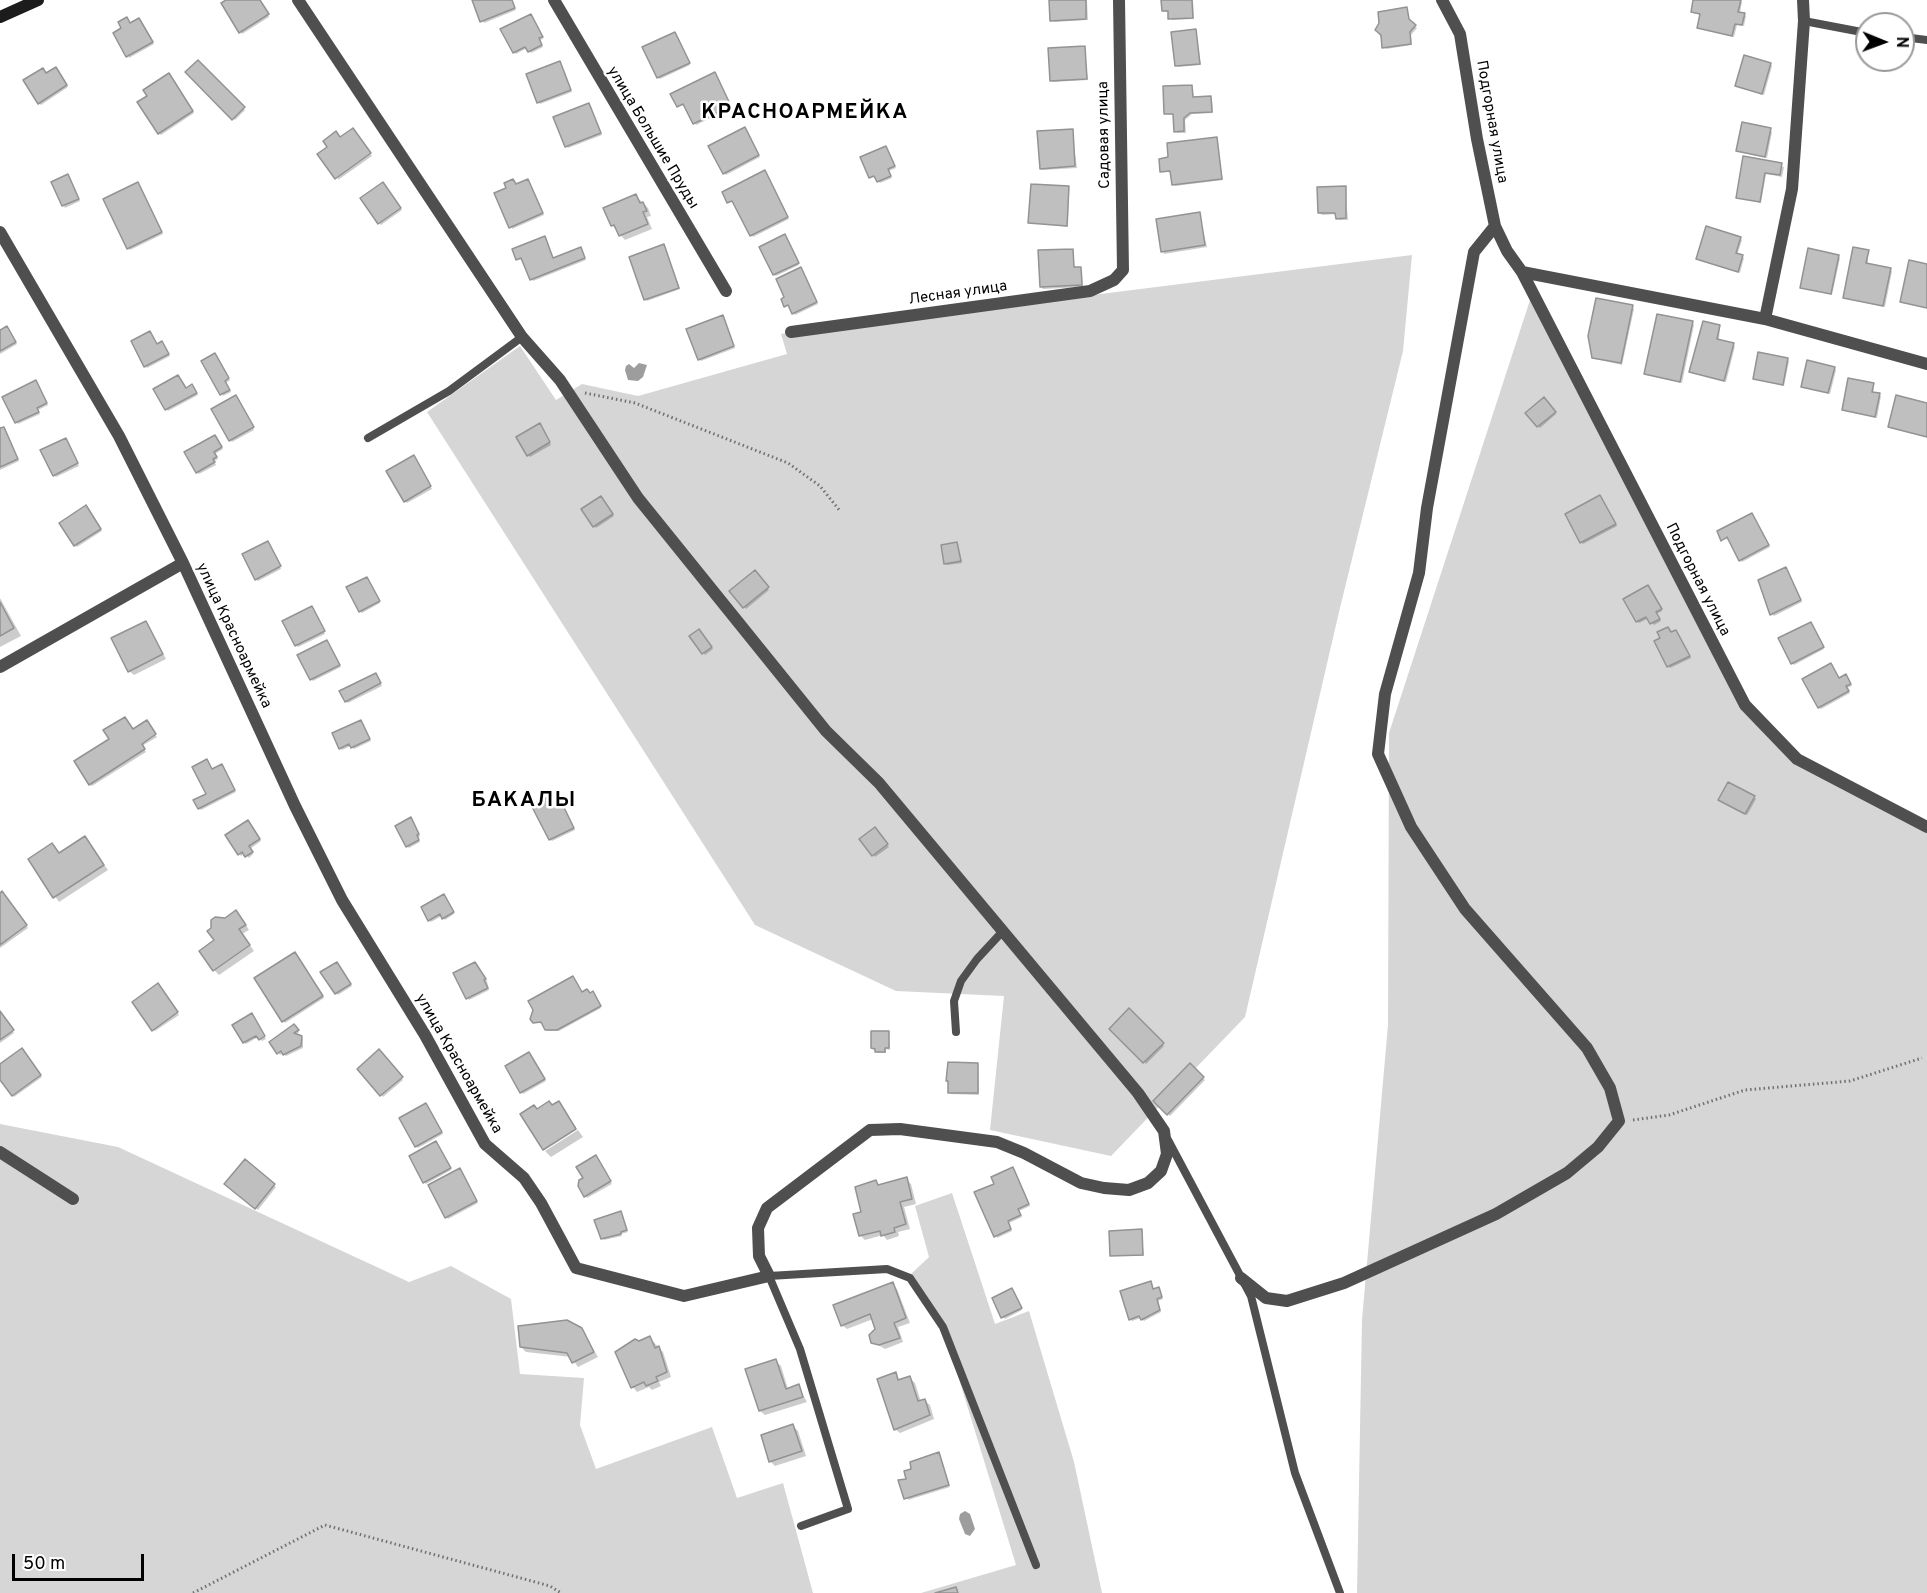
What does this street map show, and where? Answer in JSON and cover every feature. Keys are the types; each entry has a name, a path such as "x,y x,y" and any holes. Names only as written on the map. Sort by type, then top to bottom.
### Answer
{"street":[{"path":"0,17 38,0"},
{"path":"298,0 522,337 560,380 638,498 826,731 879,783 1138,1093 1164,1131 1167,1154 1161,1171 1148,1183 1129,1190 1081,1183 1024,1153 997,1142 900,1128 870,1130 766,1208 758,1228 759,1256 769,1276"},
{"name":"улица Большие Пруды","path":"554,0 726,291"},
{"name":"Садовая улица","path":"1119,0 1123,270"},
{"name":"Подгорная улица","path":"1442,0 1460,34 1477,139 1495,226 1507,251 1522,272 1745,705 1797,759 1927,827"},
{"path":"1765,319 1792,189 1804,21 1803,0"},
{"path":"1241,1278 1266,1298 1287,1301 1344,1283 1496,1214 1567,1173 1598,1148 1619,1121 1611,1088 1587,1048 1465,909 1411,827 1378,754 1385,694 1419,573 1427,508 1474,252 1495,226"},
{"name":"улица Красноармейка","path":"0,232 119,436 183,563 295,806 342,900 425,1035 485,1144 524,1178 541,1203 576,1269 684,1296 769,1276"},
{"name":"Лесная улица","path":"792,332 1090,291 1114,280 1123,270"},
{"path":"1522,272 1765,319 1927,364"},
{"path":"0,667 183,563"},
{"path":"0,1152 73,1199"}],"lane":[{"path":"1804,21 1855,31"},
{"path":"368,438 423,408 522,337"},
{"path":"956,1032 954,1001 961,981 977,959 1003,931"},
{"path":"1164,1131 1251,1296 1295,1473 1340,1593"},
{"path":"801,1526 848,1509 800,1349 769,1276 887,1269 910,1278 943,1327 1036,1565"}],"path":[{"path":"582,392 635,403 788,463 820,486 840,512"},
{"path":"1619,1121 1669,1115 1745,1090 1850,1081 1922,1058"},
{"path":"193,1593 325,1525 550,1586 561,1593"}],"shaded area":[{"path":"1412,255 1403,351 1339,612 1245,1017 1111,1156 990,1130 1004,996 896,991 755,925 427,412 520,346 556,400 582,384 638,396 787,354 781,334"},
{"path":"1531,297 1745,706 1797,759 1927,827 1927,1593 1357,1593 1362,1320 1388,1025 1389,733"},
{"path":"639,363 647,365 643,377 638,381 628,380 626,366 629,364 634,368"},
{"path":"0,1124 118,1147 409,1282 451,1266 511,1299 520,1374 584,1378 580,1425 596,1469 712,1427 737,1498 783,1483 813,1593 0,1593"},
{"path":"952,1193 995,1324 1029,1311 1074,1462 1102,1593 921,1593 1016,1565 943,1327 910,1275 929,1257 915,1206"},
{"path":"965,1511 970,1514 975,1529 970,1536 965,1534 959,1519 960,1514"}],"building":[{"path":"226,0 260,0 269,14 239,33 221,3"},
{"path":"472,0 512,0 515,8 480,22"},
{"path":"1049,0 1086,0 1086,19 1050,21"},
{"path":"1161,0 1192,0 1193,18 1168,19 1168,11 1162,11"},
{"path":"1693,0 1741,0 1738,12 1745,13 1742,25 1735,24 1732,36 1697,28 1700,14 1691,12"},
{"path":"1407,7 1409,19 1416,25 1410,32 1411,44 1382,48 1381,35 1375,30 1379,23 1378,12"},
{"path":"531,14 543,37 539,38 542,45 528,52 525,47 513,53 500,29"},
{"path":"127,17 130,23 139,18 153,42 126,57 113,33 121,28 118,22"},
{"path":"1196,29 1200,64 1175,66 1171,32"},
{"path":"675,32 690,63 657,78 642,47"},
{"path":"1085,46 1087,79 1050,81 1048,48"},
{"path":"1744,55 1771,63 1762,94 1735,86"},
{"path":"198,60 245,107 232,120 185,72"},
{"path":"560,61 571,90 537,103 526,74"},
{"path":"56,67 67,85 38,104 23,80 43,68 46,73"},
{"path":"715,72 731,106 693,124 683,104 677,107 670,94"},
{"path":"169,73 193,111 158,134 137,102 147,96 143,90"},
{"path":"1192,85 1193,97 1211,96 1212,112 1190,113 1184,118 1184,131 1174,132 1173,114 1164,114 1163,86"},
{"path":"589,103 601,133 565,147 553,117"},
{"path":"1742,122 1771,128 1765,157 1736,151"},
{"path":"745,127 759,155 723,174 708,146"},
{"path":"353,128 371,153 335,179 317,154 327,147 323,141 336,131 340,137"},
{"path":"1073,129 1075,166 1040,169 1037,131"},
{"path":"1217,137 1222,179 1172,185 1170,171 1160,172 1159,159 1168,157 1167,143"},
{"path":"886,146 895,166 888,169 891,176 877,182 874,176 869,178 860,157"},
{"path":"1743,156 1782,163 1780,175 1765,173 1760,202 1736,198"},
{"path":"765,170 788,217 750,236 732,201 727,203 722,192"},
{"path":"68,174 79,199 62,206 51,182"},
{"path":"513,179 516,184 528,179 543,213 509,228 494,193 506,188 504,183"},
{"path":"138,182 162,232 127,249 103,199"},
{"path":"383,182 401,208 378,224 360,198"},
{"path":"1031,184 1069,186 1067,226 1028,223"},
{"path":"1346,186 1346,218 1336,219 1335,213 1318,213 1317,187"},
{"path":"636,194 647,211 643,212 648,224 619,236 614,225 611,226 603,208"},
{"path":"1200,212 1205,245 1161,252 1156,219"},
{"path":"1706,226 1741,237 1736,253 1743,255 1738,272 1696,259"},
{"path":"785,234 799,263 773,275 759,247"},
{"path":"545,236 553,258 581,247 585,258 530,280 521,258 516,260 512,249"},
{"path":"664,244 679,288 644,300 629,257"},
{"path":"1853,247 1869,250 1866,263 1891,268 1883,306 1843,298"},
{"path":"1808,248 1839,255 1831,294 1800,288"},
{"path":"1073,249 1074,267 1081,267 1082,285 1040,287 1038,250"},
{"path":"1909,260 1927,264 1927,308 1900,302"},
{"path":"801,267 817,302 792,314 788,305 784,307 781,299 784,297 776,279"},
{"path":"1596,298 1633,305 1621,363 1592,358 1588,336"},
{"path":"1657,314 1693,321 1680,382 1644,374"},
{"path":"723,315 734,346 698,360 686,329"},
{"path":"1703,321 1720,325 1717,339 1734,343 1724,381 1689,372"},
{"path":"7,326 16,342 0,351 0,330"},
{"path":"150,331 157,344 162,341 169,354 144,367 131,341"},
{"path":"1758,352 1788,358 1783,385 1753,379"},
{"path":"215,353 229,378 225,381 230,390 220,395 201,361"},
{"path":"1807,360 1835,367 1828,393 1801,387"},
{"path":"178,375 186,388 192,384 197,393 165,410 153,389"},
{"path":"1848,378 1874,383 1872,392 1880,393 1875,417 1842,410"},
{"path":"36,380 47,403 37,408 39,412 15,423 2,397"},
{"path":"236,395 254,427 229,441 211,409"},
{"path":"1896,395 1927,403 1927,437 1888,427"},
{"path":"1544,397 1556,412 1537,427 1525,413"},
{"path":"540,423 550,442 527,456 516,437"},
{"path":"4,427 18,459 0,467 0,428"},
{"path":"215,435 222,447 214,452 217,457 213,459 215,462 196,473 184,452"},
{"path":"66,438 78,463 53,476 40,450"},
{"path":"414,455 431,486 404,502 386,471"},
{"path":"1600,495 1616,524 1580,543 1565,514"},
{"path":"601,496 613,514 593,527 581,509"},
{"path":"86,505 101,529 74,546 59,523"},
{"path":"1752,513 1769,545 1739,561 1727,537 1721,541 1717,531"},
{"path":"268,541 281,566 255,580 242,554"},
{"path":"957,542 961,561 944,564 941,545"},
{"path":"1786,567 1801,600 1770,615 1758,580"},
{"path":"755,570 769,587 743,608 729,591"},
{"path":"367,577 380,601 359,612 346,587"},
{"path":"1648,585 1662,609 1656,612 1660,619 1650,624 1646,617 1636,622 1623,599"},
{"path":"0,602 14,628 0,636"},
{"path":"312,606 325,631 295,646 282,621"},
{"path":"146,621 163,654 128,672 111,638"},
{"path":"1811,622 1824,647 1791,664 1778,638"},
{"path":"1668,627 1671,632 1676,630 1690,656 1667,667 1654,641 1660,638 1657,632"},
{"path":"699,629 712,647 702,654 689,636"},
{"path":"327,640 340,665 310,680 297,655"},
{"path":"1831,663 1839,678 1846,674 1851,684 1846,686 1849,691 1818,708 1802,679"},
{"path":"376,673 381,683 345,702 339,691"},
{"path":"125,717 133,729 147,720 156,734 142,744 145,749 89,785 74,761 109,739 103,730"},
{"path":"361,720 370,739 351,748 349,744 339,749 332,733"},
{"path":"207,759 212,769 222,764 235,790 198,809 193,800 206,794 192,767"},
{"path":"1728,782 1755,796 1745,814 1718,800"},
{"path":"557,793 574,828 549,840 531,805"},
{"path":"411,817 419,834 417,835 419,840 406,847 395,826"},
{"path":"248,820 260,839 249,846 253,852 245,857 242,852 238,855 225,835"},
{"path":"875,827 888,844 872,856 859,839"},
{"path":"85,836 104,865 53,898 28,859 52,843 59,853"},
{"path":"2,891 27,925 0,945 0,893"},
{"path":"444,894 454,912 442,919 440,914 428,921 421,907"},
{"path":"236,910 246,925 239,929 250,945 213,971 199,951 214,940 207,931 211,928 211,920 215,917 225,918"},
{"path":"295,952 323,996 282,1022 254,978"},
{"path":"337,962 351,984 335,994 320,972"},
{"path":"475,962 486,979 484,980 488,988 466,999 453,973"},
{"path":"573,976 582,992 587,989 590,993 593,991 601,1006 557,1030 545,1030 541,1022 533,1023 530,1019 533,1010 528,1001"},
{"path":"158,983 178,1012 152,1031 132,1002"},
{"path":"1129,1008 1164,1043 1143,1063 1109,1029"},
{"path":"0,1011 14,1030 0,1040"},
{"path":"252,1013 265,1036 259,1040 256,1036 243,1043 232,1025"},
{"path":"294,1024 299,1030 294,1033 302,1036 301,1046 283,1055 281,1051 277,1054 269,1042"},
{"path":"871,1031 889,1031 889,1048 885,1048 885,1052 875,1052 875,1049 871,1048"},
{"path":"22,1048 41,1075 12,1096 0,1080 0,1064"},
{"path":"379,1049 403,1077 380,1096 357,1069"},
{"path":"529,1052 545,1079 520,1093 505,1066"},
{"path":"948,1062 978,1063 978,1093 948,1093 948,1081 946,1081"},
{"path":"1190,1063 1204,1077 1167,1115 1153,1101"},
{"path":"549,1101 552,1105 559,1101 576,1129 543,1150 520,1114 534,1105 537,1109"},
{"path":"426,1103 442,1132 415,1147 399,1118"},
{"path":"436,1141 451,1168 423,1183 409,1156"},
{"path":"596,1155 611,1181 584,1197 578,1186 579,1180 583,1178 576,1167"},
{"path":"245,1159 275,1184 255,1209 224,1184"},
{"path":"1013,1167 1029,1204 1018,1209 1021,1215 1008,1221 1011,1229 994,1237 974,1192 994,1184 991,1177"},
{"path":"460,1168 477,1201 445,1218 428,1185"},
{"path":"907,1177 912,1199 900,1202 906,1224 894,1228 895,1232 881,1236 880,1231 859,1236 853,1214 861,1212 855,1187 876,1180 878,1185"},
{"path":"621,1211 627,1230 621,1234 601,1239 594,1220"},
{"path":"1142,1229 1143,1255 1110,1256 1109,1231"},
{"path":"1151,1281 1153,1289 1159,1287 1162,1297 1157,1299 1160,1310 1141,1320 1139,1316 1129,1320 1120,1291"},
{"path":"893,1282 906,1318 894,1323 900,1338 879,1345 871,1343 869,1335 875,1329 870,1314 841,1326 833,1305"},
{"path":"1012,1288 1022,1308 1001,1318 992,1298"},
{"path":"567,1320 582,1328 594,1352 572,1363 567,1353 520,1347 518,1326"},
{"path":"650,1336 655,1348 659,1346 667,1372 656,1377 658,1381 646,1386 644,1382 631,1388 615,1352 635,1339 639,1341"},
{"path":"776,1359 786,1389 799,1384 803,1397 759,1411 745,1369"},
{"path":"896,1372 898,1380 910,1376 918,1401 925,1399 930,1415 894,1430 877,1379"},
{"path":"793,1424 802,1451 769,1462 761,1435"},
{"path":"939,1452 949,1485 904,1499 898,1480 906,1479 904,1471 911,1469 910,1462"},
{"path":"956,1587 958,1593 935,1593"}],"district":[{"name":"КРАСНОАРМЕЙКА","path":"805,114"},
{"name":"БАКАЛЫ","path":"524,802"}]}
